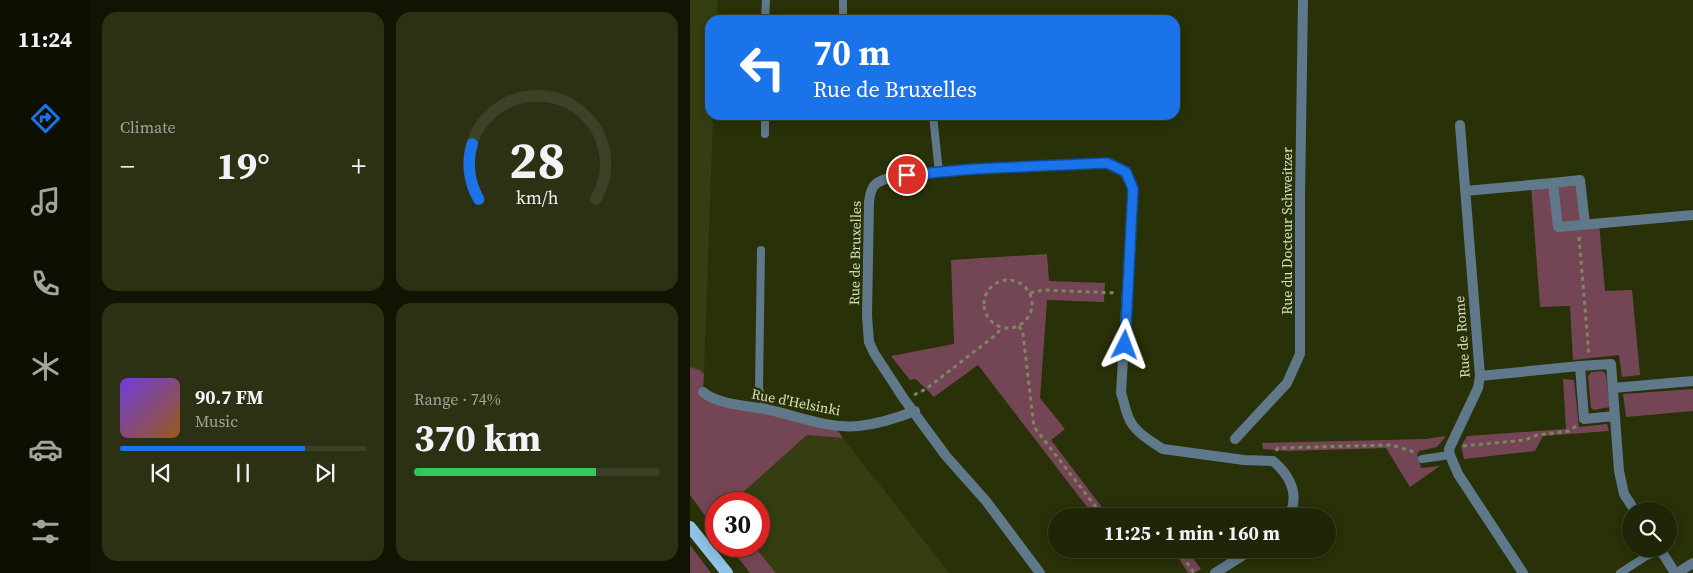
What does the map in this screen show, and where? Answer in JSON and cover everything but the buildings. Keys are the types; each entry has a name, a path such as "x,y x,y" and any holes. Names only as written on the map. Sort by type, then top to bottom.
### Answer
{"main road":[{"path":"690,527 727,573"}],"street":[{"name":"Rue du Docteur Schweitzer","path":"1235,439 1286,383 1300,354 1303,0"},
{"name":"Rue de Rome","path":"1450,455 1452,444 1478,388 1480,376 1460,125"},
{"name":"Rue de Bruxelles","path":"1040,573 986,501 946,456 879,362 870,342 867,316 870,190 873,185 887,179 918,174 974,169 1107,163 1126,172 1133,189 1121,393 1128,418 1151,442 1163,449 1227,456 1244,460 1273,460"},
{"path":"1465,191 1580,180 1581,225"},
{"path":"1553,183 1558,227 1693,215"},
{"path":"1480,376 1611,364 1619,471 1624,494 1629,502"},
{"path":"1585,366 1584,419 1615,416"},
{"path":"1612,388 1693,381"},
{"name":"Rue d'Helsinki","path":"703,392 708,396 746,407 834,425 859,426 892,420 915,411"},
{"path":"1450,455 1458,474 1523,573"},
{"path":"1273,460 1283,471 1293,488 1293,508"},
{"path":"1665,557 1676,573 1693,563"},
{"path":"1215,573 1239,558"}],"lane":[{"path":"765,15 766,0"},
{"path":"843,15 844,0"},
{"path":"765,120 765,134"},
{"path":"934,120 939,173"},
{"path":"761,250 759,389 766,410"},
{"path":"1422,459 1450,455"},
{"path":"1620,573 1645,557"}],"path":[{"path":"1581,225 1585,366"},
{"path":"1006,280 1016,281 1024,285 1030,293 1032,302 1031,312 1019,326 1011,328 1002,327 994,323 984,307 985,297 990,289 997,283 1006,280"},
{"path":"1030,293 1042,290 1127,294"},
{"path":"1019,326 1023,334 1034,427 1097,508"},
{"path":"904,398 926,390 997,334 1002,327"},
{"path":"1452,444 1462,446 1526,440 1537,435 1569,431 1584,419"},
{"path":"1273,460 1278,448 1392,445 1414,452 1422,459"},
{"path":"1184,558 1194,573"}],"shaded area":[{"path":"690,0 718,0 717,15 705,15 705,120 713,120 704,374 690,367"},
{"path":"1580,180 1585,224 1599,223 1605,291 1632,290 1640,375 1622,377 1619,355 1573,360 1570,306 1540,307 1531,185"},
{"path":"1047,254 1049,281 1105,283 1104,302 1047,300 1040,398 1065,429 1051,440 1102,508 1088,508 978,365 934,397 916,379 910,380 891,356 954,344 951,260"},
{"path":"690,367 700,370 704,374 703,392 834,425 843,438 807,435 743,492 705,492 705,516 690,495"},
{"path":"1603,371 1606,375 1610,407 1594,410 1591,408 1588,376 1591,372"},
{"path":"1563,379 1574,380 1579,427 1607,424 1609,431 1543,436 1535,451 1464,459 1461,446 1467,436 1566,429"},
{"path":"1693,389 1693,411 1626,417 1623,394"},
{"path":"807,435 843,438 949,573 776,573 763,557 770,557 770,492 743,492"},
{"path":"1446,436 1437,447 1419,451 1417,454 1421,468 1440,466 1410,487 1386,448 1287,451 1263,449 1262,443 1426,439"},
{"path":"690,545 711,573 690,573"},
{"path":"738,557 763,557 776,573 750,573"},
{"path":"1179,558 1193,558 1201,569 1194,573 1188,573"}],"route":[{"path":"907,175 974,169 1107,163 1126,172 1133,189 1125,345"}]}
